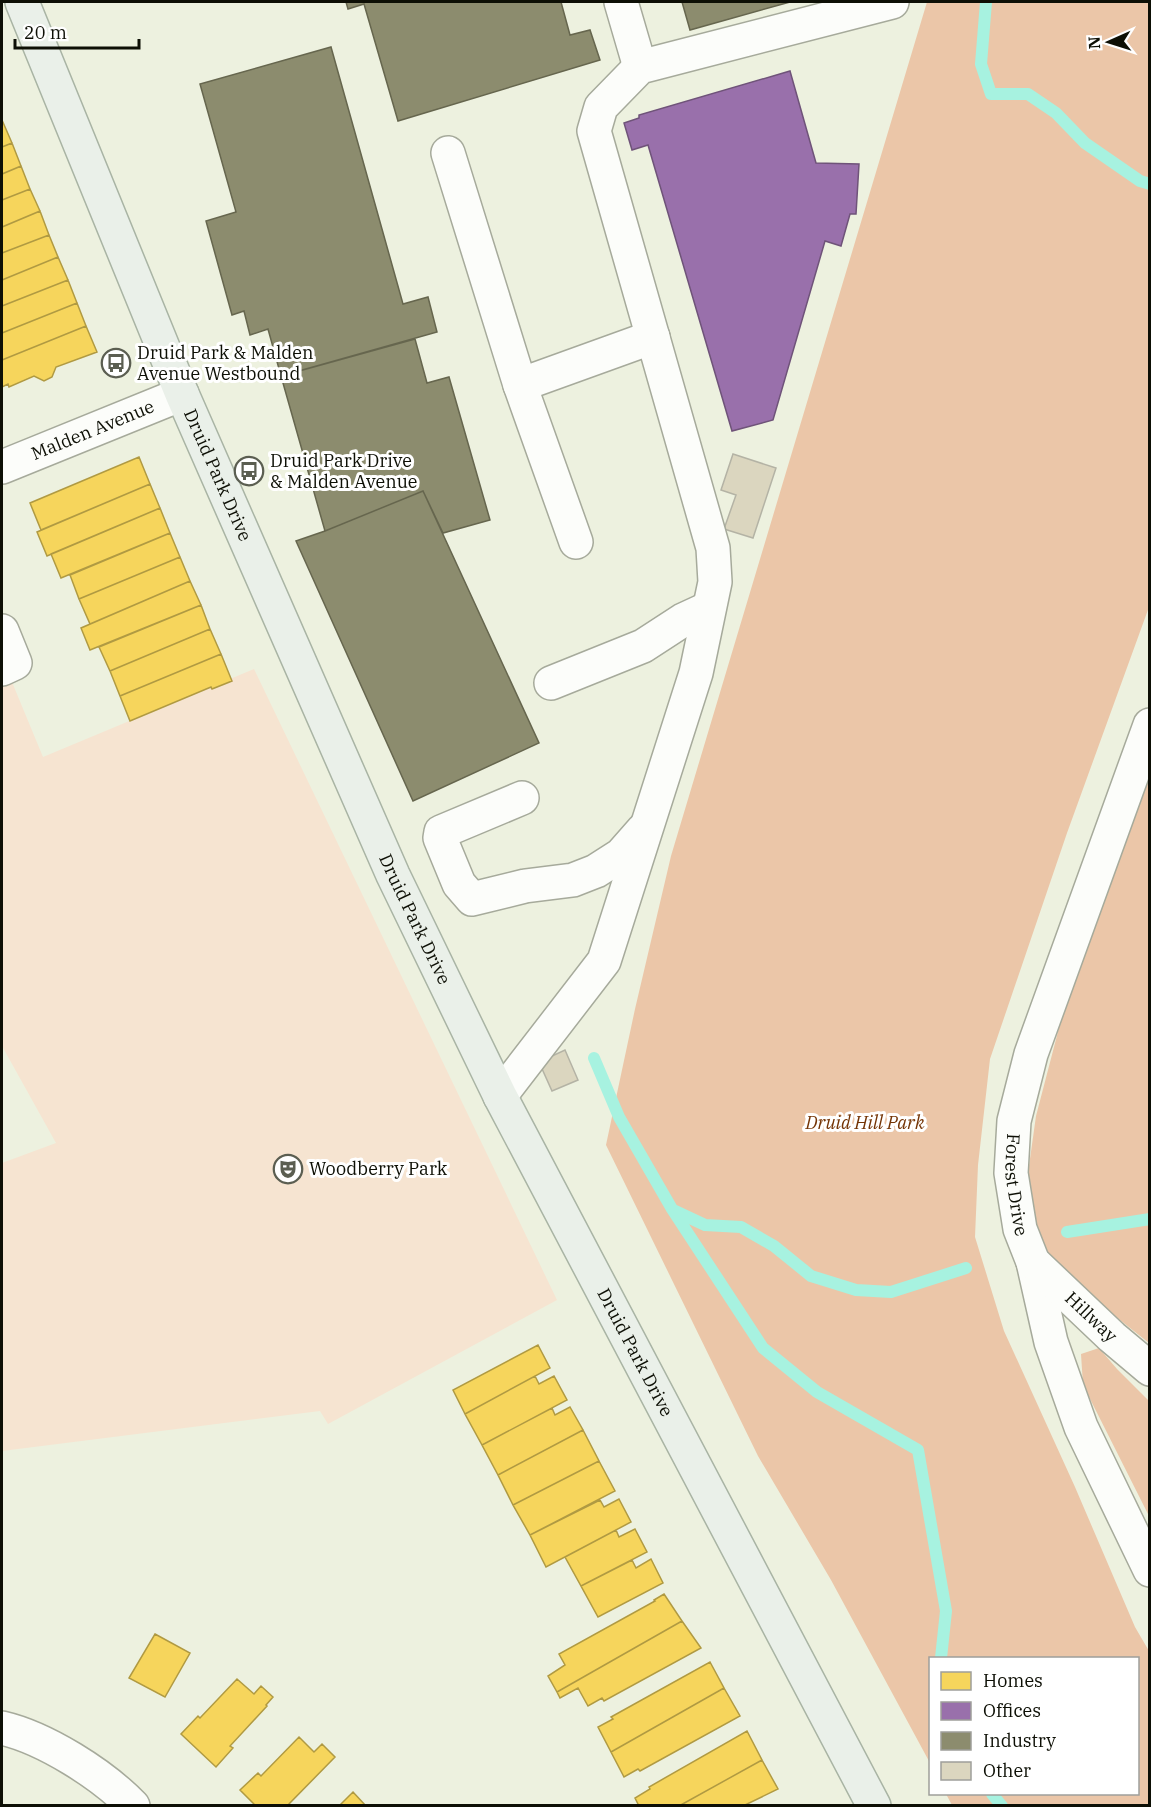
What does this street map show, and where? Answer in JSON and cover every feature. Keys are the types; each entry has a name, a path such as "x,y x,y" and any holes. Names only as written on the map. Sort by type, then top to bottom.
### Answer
{"main road":[{"name":"Druid Park Drive","path":"22,2 182,394 393,875 500,1096 874,1806"}],"street":[{"path":"500,1096 604,961 696,673 714,582 713,548 594,131 601,107 640,66 892,2"},
{"path":"624,11 640,66"},
{"path":"448,153 520,385 576,542"},
{"path":"520,385 653,337"},
{"name":"Malden Avenue","path":"2,467 182,394"},
{"path":"551,683 644,646 683,620 709,608"},
{"path":"2,631 15,663 2,669"},
{"name":"Forest Drive","path":"1149,725 1031,1054 1014,1121 1011,1173 1020,1229 1033,1262 1051,1342 1081,1427 1149,1570"},
{"path":"522,798 441,832 440,838 459,884 472,899 525,886 573,880 596,871 621,855 647,826"},
{"name":"Hillway","path":"1033,1262 1149,1369"},
{"path":"2,1728 45,1743 82,1766 133,1806"}],"shaded area":[{"name":"Woodberry Park","path":"254,669 557,1300 328,1424 320,1411 2,1451 2,1163 56,1143 2,1046 2,673 7,670 43,757"}],"green space":[{"name":"Druid Hill Park","path":"927,2 1149,2 1149,607 1067,833 990,1059 978,1165 975,1237 1004,1331 1135,1627 1149,1651 1149,1805 952,1805 947,1795 1139,1795 1139,1657 929,1657 929,1761 831,1580 758,1456 606,1145 671,856"},
{"path":"1149,765 1149,1343 1053,1267 1037,1231 1028,1173 1036,1116 1060,1024"},
{"path":"1099,1348 1149,1401 1149,1516 1083,1385 1081,1354"}],"building: Homes":[{"path":"2,120 12,143 2,147"},
{"path":"12,143 21,166 2,174 2,147"},
{"path":"21,166 30,189 2,200 2,174"},
{"path":"30,189 40,211 2,227 2,200"},
{"path":"40,211 49,235 2,253 2,227"},
{"path":"49,235 58,257 2,280 2,253"},
{"path":"58,257 68,280 2,306 2,280"},
{"path":"68,280 77,303 2,333 2,306"},
{"path":"77,303 86,326 2,360 2,333"},
{"path":"86,326 97,352 56,367 52,377 44,381 34,376 9,387 8,384 2,387 2,360"},
{"path":"139,457 150,484 41,530 30,503"},
{"path":"150,484 160,508 47,556 37,532"},
{"path":"160,508 170,533 61,578 51,554"},
{"path":"170,533 180,557 79,599 70,575"},
{"path":"180,557 190,581 90,624 79,599"},
{"path":"190,581 201,605 90,650 81,628"},
{"path":"201,605 210,629 110,671 99,647"},
{"path":"210,629 221,654 120,696 110,671"},
{"path":"221,654 232,681 212,689 211,687 130,721 120,696"},
{"path":"538,1345 550,1368 465,1414 453,1390"},
{"path":"535,1376 539,1384 554,1376 567,1400 482,1445 465,1414"},
{"path":"570,1407 583,1430 498,1475 482,1445 552,1408 555,1415"},
{"path":"583,1430 599,1461 513,1505 498,1475"},
{"path":"599,1461 615,1491 530,1535 513,1505"},
{"path":"619,1499 631,1522 546,1567 530,1535 600,1500 604,1507"},
{"path":"635,1529 647,1552 581,1586 565,1557 616,1530 619,1537"},
{"path":"651,1559 663,1583 598,1617 581,1586 632,1560 636,1568"},
{"path":"664,1594 682,1621 557,1692 548,1676 565,1665 559,1654"},
{"path":"682,1621 701,1648 604,1701 602,1698 588,1706 578,1688 560,1698 557,1692"},
{"path":"155,1634 190,1653 165,1697 129,1678"},
{"path":"710,1662 724,1688 611,1752 598,1727 613,1719 611,1717"},
{"path":"237,1679 254,1694 261,1686 273,1697 230,1746 233,1748 216,1767 181,1734 198,1716 200,1718"},
{"path":"724,1688 740,1716 640,1771 638,1769 624,1777 611,1752"},
{"path":"747,1731 762,1760 679,1806 639,1806 635,1798 650,1789 649,1787"},
{"path":"299,1737 314,1752 322,1744 335,1757 289,1804 290,1806 256,1806 240,1790 258,1773 261,1776"},
{"path":"762,1760 778,1789 743,1806 679,1806"},
{"path":"353,1792 366,1806 339,1806"}],"building: Offices":[{"path":"790,71 816,163 859,164 856,214 850,214 841,246 825,241 773,420 732,431 648,145 632,150 624,123 639,118 639,115"}],"building: Industry":[{"path":"346,2 561,2 570,35 590,30 600,60 398,121 364,4 348,9"},
{"path":"682,2 790,2 690,30"},
{"path":"331,47 403,304 428,297 437,332 281,376 268,329 250,335 244,311 232,315 206,221 236,212 200,84"},
{"path":"415,339 427,383 449,377 490,520 443,533 423,491 325,531 281,376"},
{"path":"423,491 539,743 413,801 296,541"}],"building: Other":[{"path":"733,454 776,468 753,538 724,529 736,495 721,490"},
{"path":"565,1050 578,1080 552,1091 539,1062"}],"waterway":[{"path":"986,2 981,64 991,94 1028,94 1056,113 1085,143 1140,181 1150,184"},
{"path":"594,1058 619,1117 672,1209 763,1348 817,1392 918,1450 946,1611 941,1657"},
{"path":"673,1210 705,1225 741,1227 774,1246 811,1276 856,1290 891,1292 966,1268"},
{"path":"1067,1232 1150,1219"},
{"path":"993,1795 1002,1806"}],"place":[{"name":"Druid Park & Malden Avenue Westbound","path":"116,363"},
{"name":"Druid Park Drive & Malden Avenue","path":"249,471"},
{"name":"Woodberry Park","path":"288,1169"}]}
